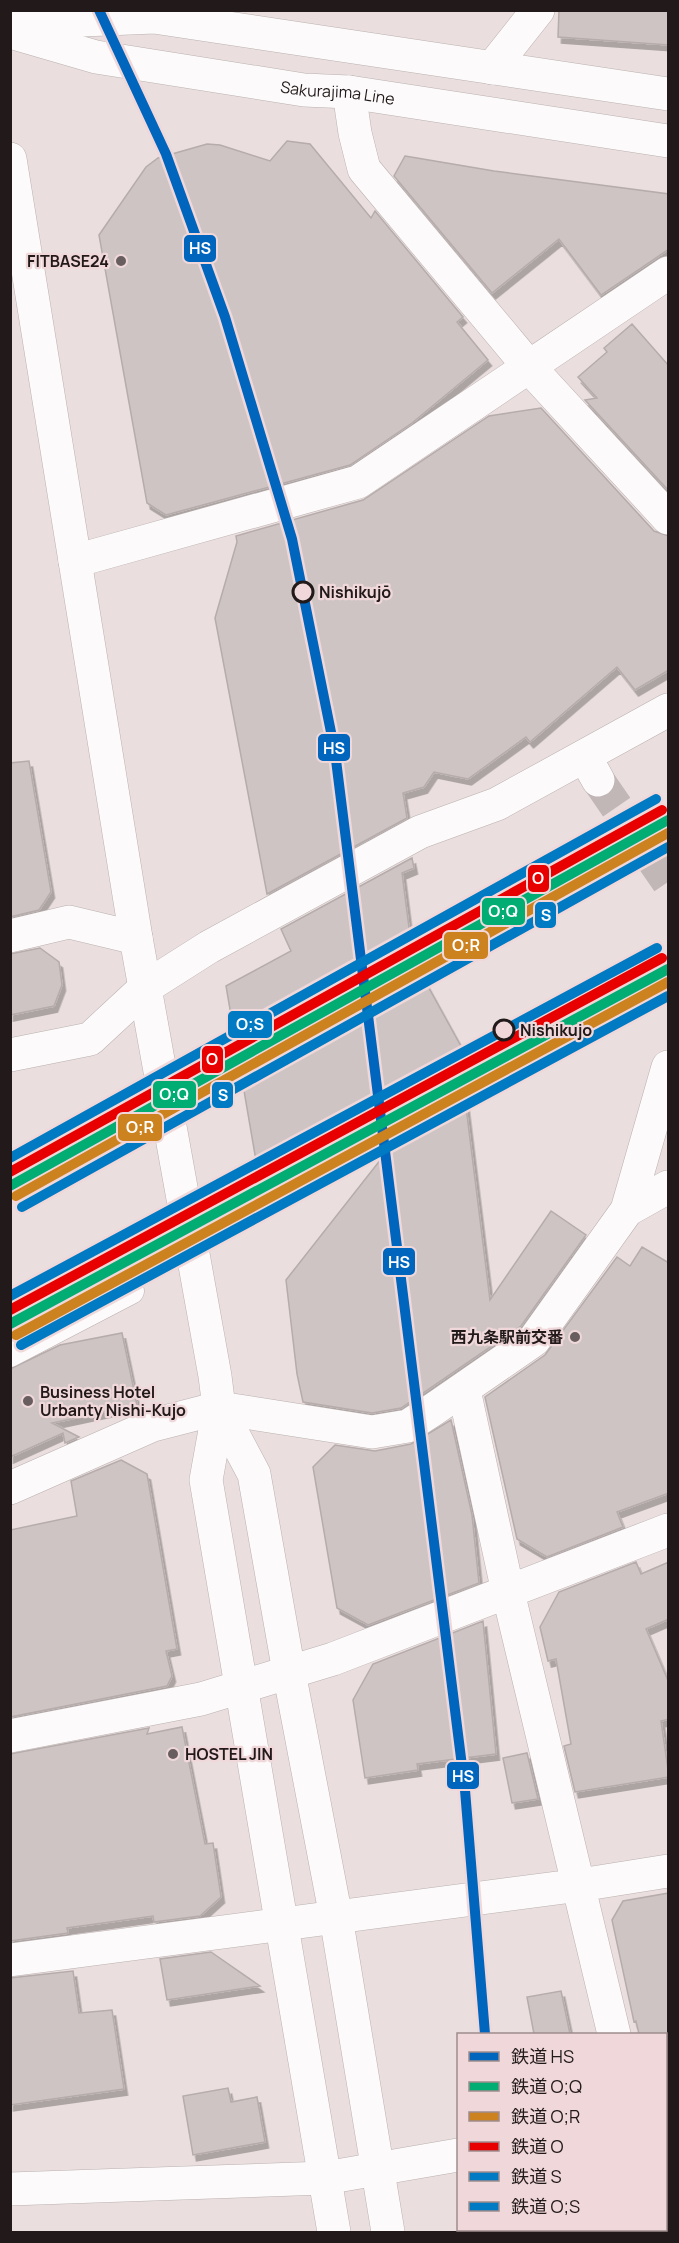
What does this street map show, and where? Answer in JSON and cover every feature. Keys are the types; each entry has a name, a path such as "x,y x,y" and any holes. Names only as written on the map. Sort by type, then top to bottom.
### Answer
{"street":[{"path":"492,68 538,10"},
{"path":"10,24 154,17 669,94"},
{"name":"Sakurajima Line","path":"10,32 96,57 304,90 349,92 669,141"},
{"path":"349,92 354,133 364,169 530,368 669,518"},
{"path":"10,159 136,938 147,987 219,1408 254,1474 336,1917 388,2232"},
{"path":"75,561 358,482 669,273"},
{"path":"10,1055 90,1038 147,987 209,947 420,832 592,769 669,710"},
{"path":"10,936 69,922 136,938"},
{"path":"10,1488 153,1425 219,1408 372,1432 408,1426 464,1390 534,1340 627,1210 669,1067"},
{"path":"627,1210 669,1187"},
{"path":"464,1390 508,1592 614,2033"},
{"path":"219,1408 206,1479 334,2232"},
{"path":"10,1736 201,1699 333,1659 669,1530"},
{"path":"10,1960 580,1886 669,1870"},
{"path":"10,2189 325,2178 379,2171 457,2155"}],"lane":[{"path":"10,1354 131,1292"}],"building":[{"path":"559,10 669,10 669,45 558,37"},
{"path":"287,141 310,144 371,218 375,211 463,317 457,322 488,360 412,423 350,465 166,515 147,503 99,235 146,167 158,158 207,144 220,145 270,161"},
{"path":"405,156 494,171 669,194 669,249 601,295 559,239 492,293 394,176"},
{"path":"632,324 669,366 669,491 585,400 597,398 578,377 607,352 604,348"},
{"path":"541,408 654,531 669,536 669,670 635,690 617,667 530,742 526,737 468,779 434,772 424,787 403,793 407,818 267,894 215,618 237,542 236,536 363,500 489,416"},
{"path":"29,761 51,892 39,910 10,917 10,763"},
{"path":"412,858 414,868 402,873 413,959 484,1088 465,1099 490,1300 551,1211 586,1235 521,1326 401,1408 372,1413 303,1402 297,1374 286,1280 396,1140 264,1207 226,986 291,951 281,929"},
{"path":"40,948 59,962 62,985 54,1006 10,1015 10,954"},
{"path":"642,1247 669,1263 669,1493 617,1512 623,1527 547,1557 517,1539 485,1397 545,1355 617,1257 630,1266"},
{"path":"122,1333 137,1405 52,1423 79,1437 65,1443 63,1433 10,1457 10,1369 60,1345"},
{"path":"451,1420 472,1515 479,1583 368,1625 337,1608 313,1467 335,1445 375,1451 411,1444"},
{"path":"121,1460 147,1474 177,1649 166,1651 172,1676 167,1686 10,1717 10,1530 77,1516 71,1481"},
{"path":"636,1562 641,1574 669,1562 669,1619 646,1629 669,1683 669,1719 661,1721 669,1777 575,1792 564,1746 571,1744 556,1659 548,1661 540,1627 559,1592"},
{"path":"483,1621 496,1754 417,1764 418,1770 365,1778 353,1700 373,1664"},
{"path":"182,1727 205,1844 213,1843 221,1897 200,1916 154,1922 153,1916 67,1928 68,1933 10,1941 10,1754 149,1728 147,1734"},
{"path":"527,1753 538,1799 512,1803 503,1758"},
{"path":"669,1893 669,2034 639,2033 636,2021 634,2022 612,1920 623,1901"},
{"path":"211,1952 260,1986 167,2000 160,1959"},
{"path":"73,1971 79,2013 112,2010 124,2089 10,2105 10,1978"},
{"path":"561,1991 570,2033 534,2033 527,1997"},
{"path":"228,2088 231,2102 257,2097 265,2142 193,2155 183,2096"}],"tunnel":[{"path":"598,780 668,882"}],"rail line":[{"name":"HS","path":"99,10 166,154 225,317 292,539 335,752 465,1790 485,2033"},
{"name":"O;S","path":"10,1158 656,799"},
{"name":"O","path":"10,1172 662,810"},
{"name":"O;Q","path":"10,1186 668,820"},
{"name":"O;R","path":"16,1196 668,833"},
{"name":"S","path":"22,1207 668,847"},
{"name":"O;S","path":"10,1296 657,948"},
{"name":"O","path":"10,1310 662,958"},
{"name":"O;Q","path":"10,1324 668,969"},
{"name":"O;R","path":"16,1335 668,982"},
{"name":"S","path":"21,1345 668,996"}],"place":[{"name":"FITBASE24","path":"121,261"},
{"name":"Nishikujō","path":"303,592"},
{"name":"Nishikujo","path":"504,1030"},
{"name":"西九条駅前交番","path":"575,1337"},
{"name":"Business Hotel Urbanty Nishi-Kujo","path":"28,1401"},
{"name":"HOSTEL JIN","path":"173,1754"}]}
